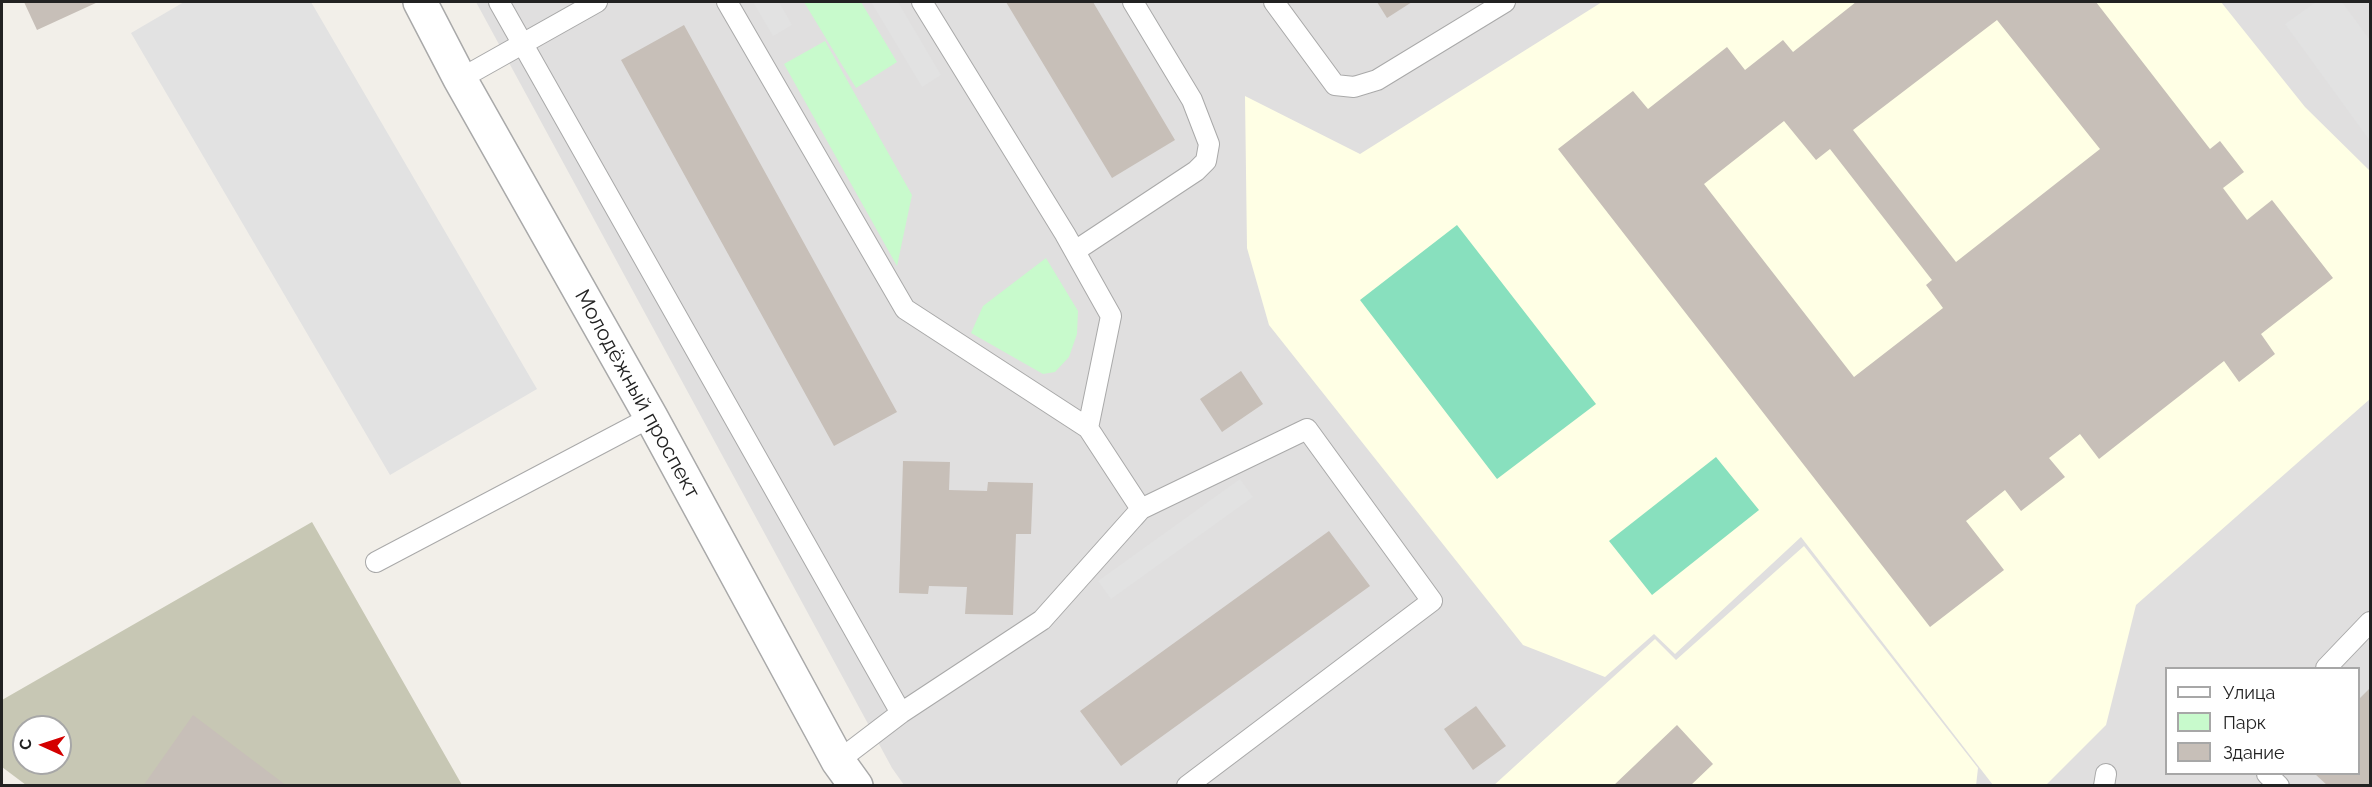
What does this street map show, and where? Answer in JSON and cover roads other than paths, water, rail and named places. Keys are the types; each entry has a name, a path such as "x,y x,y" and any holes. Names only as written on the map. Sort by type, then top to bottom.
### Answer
{"street":[{"name":"Молодёжный проспект","path":"420,2 460,80 651,417 847,773"}],"lane":[{"path":"499,2 901,713"},
{"path":"460,80 597,2"},
{"path":"727,2 905,309 1088,428 1141,509"},
{"path":"922,2 1075,251 1112,316 1088,428"},
{"path":"1075,251 1196,171 1206,161 1209,144 1192,100 1133,2"},
{"path":"1274,2 1335,85 1354,87 1377,80 1505,2"},
{"path":"376,562 651,417"},
{"path":"847,773 901,713 1042,620 1141,509 1307,429 1432,601 1187,786"},
{"path":"2328,667 2370,622"}]}
